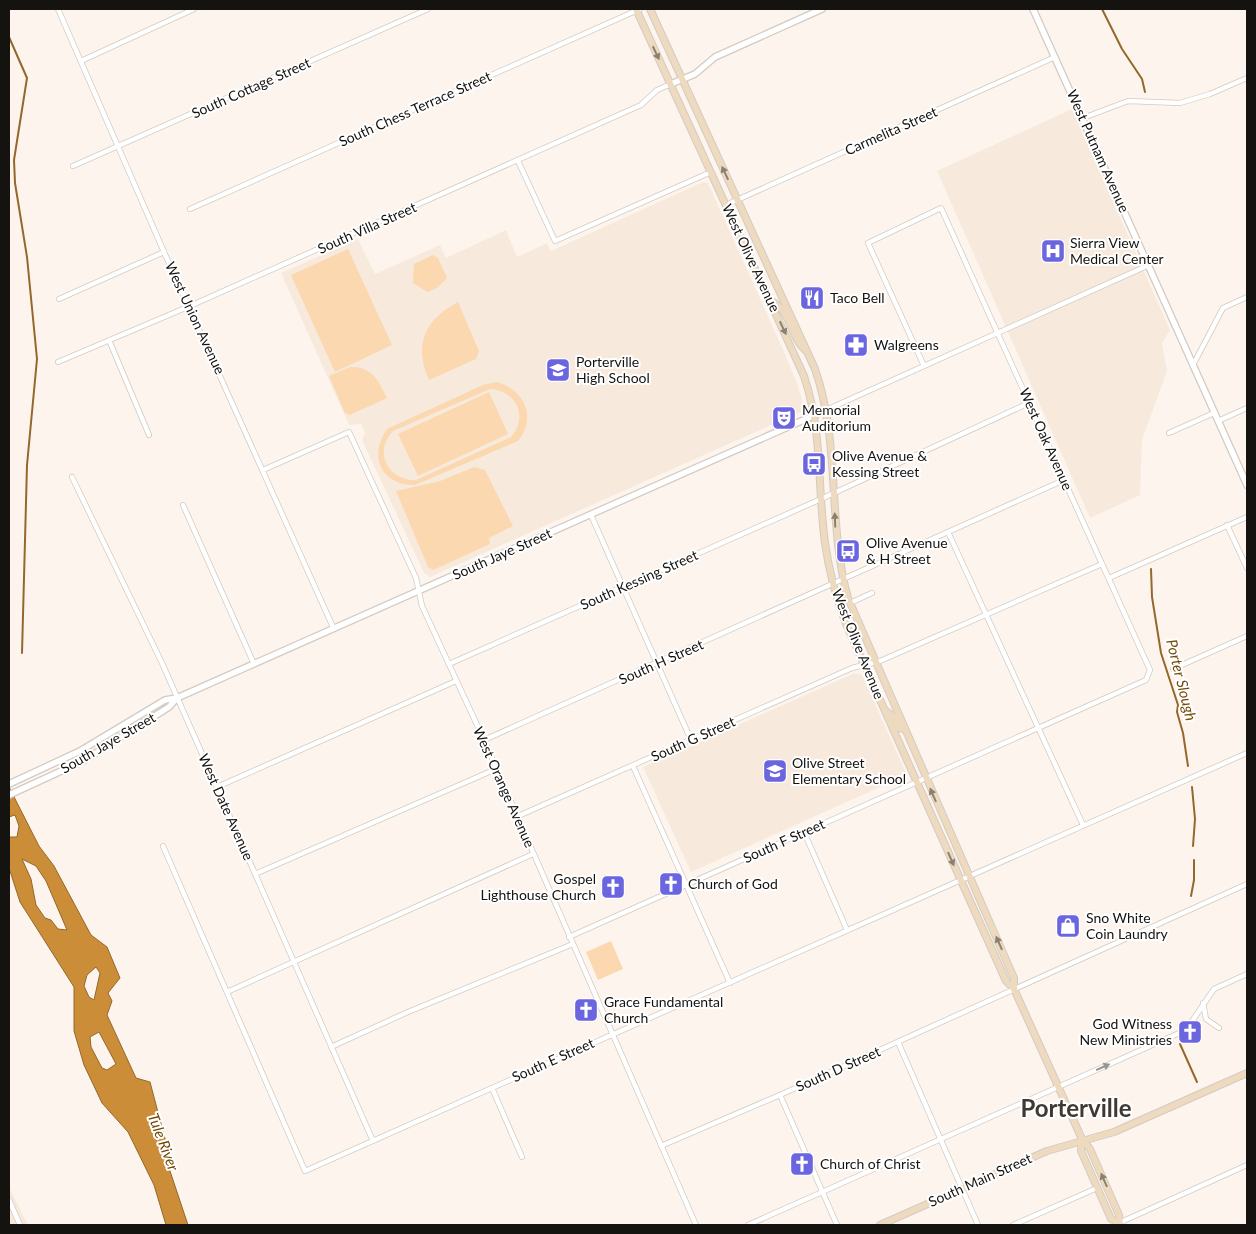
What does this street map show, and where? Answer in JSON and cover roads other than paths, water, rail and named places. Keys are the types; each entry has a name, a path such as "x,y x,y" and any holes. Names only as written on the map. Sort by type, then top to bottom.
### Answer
{"main road":[{"name":"West Olive Avenue","path":"638,9 804,376 814,416 820,456 825,543 838,582 850,604 884,708 917,782 1014,978 1014,989"},
{"name":"West Olive Avenue","path":"650,9 808,353 826,410 833,456 831,493 838,582 843,616 904,729 926,778 1006,981 1014,989 1082,1139"},
{"path":"771,301 782,310 799,344 808,353"},
{"path":"884,708 894,717 899,728 904,729"},
{"name":"South Main Street","path":"880,1225 1047,1151 1082,1139 1114,1132 1247,1073"},
{"path":"1082,1139 1081,1151 1097,1188 1111,1219 1119,1224"},
{"path":"1082,1139 1090,1149 1119,1215 1119,1224"}],"street":[{"name":"West Union Avenue","path":"58,9 164,252 334,627"},
{"path":"81,60 194,9"},
{"name":"South Cottage Street","path":"73,166 118,148 428,9"},
{"name":"South Chess Terrace Street","path":"190,209 638,9"},
{"path":"671,84 695,74 715,57 822,9"},
{"name":"West Putnam Avenue","path":"1033,9 1247,485"},
{"name":"Carmelita Street","path":"726,206 1055,57"},
{"path":"1083,118 1128,101 1180,103 1210,94 1247,78"},
{"name":"South Villa Street","path":"58,362 190,306 518,161 641,104 657,90 671,84"},
{"path":"518,161 555,241 711,172"},
{"name":"West Oak Avenue","path":"924,366 868,243 941,208 1150,670"},
{"path":"59,299 164,252"},
{"path":"826,410 1149,265"},
{"path":"1193,365 1223,308 1247,297"},
{"path":"109,340 149,435"},
{"name":"South Kessing Street","path":"449,664 821,499 1029,403"},
{"path":"1218,421 1247,408"},
{"name":"South Jaye Street","path":"9,784 80,751 158,703 177,698 826,410"},
{"path":"1169,433 1214,413"},
{"name":"West Orange Avenue","path":"263,470 349,432 416,578 422,606 484,740 516,817 696,1225"},
{"name":"West Date Avenue","path":"72,476 177,698 373,1140"},
{"name":"South H Street","path":"484,740 658,664 1064,480"},
{"path":"183,505 254,664"},
{"path":"590,515 691,740"},
{"path":"1109,578 1247,517"},
{"path":"1227,526 1247,568"},
{"path":"948,532 1082,825"},
{"name":"South G Street","path":"516,817 1102,564"},
{"path":"850,604 872,593"},
{"path":"1173,669 1247,636"},
{"name":"South F Street","path":"569,937 1146,680 1150,670"},
{"path":"217,787 456,681"},
{"name":"South Jaye Street","path":"9,795 83,761 169,708 177,698"},
{"name":"South E Street","path":"227,992 305,1171 1247,753"},
{"path":"633,766 730,983"},
{"path":"255,874 496,768"},
{"path":"804,832 847,930"},
{"path":"163,846 227,992 533,854"},
{"name":"South D Street","path":"661,1146 780,1096 1247,884"},
{"path":"331,1047 408,1012 572,944"},
{"path":"748,1225 1186,1030 1214,988 1247,974"},
{"path":"1203,1003 1206,1019 1219,1028"},
{"path":"898,1042 978,1225"},
{"path":"492,1088 522,1157"},
{"path":"780,1096 837,1225"},
{"path":"1119,1224 1247,1165"},
{"path":"1013,1225 1097,1188"},
{"path":"9,1200 20,1225"}],"water":[{"name":"Tule River","path":"9,787 39,846 54,866 91,935 107,947 120,978 108,993 112,1001 107,1015 136,1078 150,1082 168,1150 167,1162 188,1225 166,1225 154,1185 128,1132 102,1103 84,1065 74,1031 74,987 20,902 9,868 9,837 17,837 19,826 15,815 9,817","holes":["22,859 36,866 46,881 67,930 58,929 51,920 45,918 36,905 31,879","96,967 100,973 94,1000 89,997 84,986 87,975","99,1032 116,1064 107,1070 102,1068 91,1047 90,1037"]}],"waterway":[{"name":"Porter Slough","path":"1102,9 1122,49 1142,79 1145,92"},
{"path":"9,37 27,78 14,160 15,183 27,257 37,359 27,465 22,653"},
{"name":"Porter Slough","path":"1151,569 1152,597 1161,653 1178,705 1177,712 1183,733 1188,766"},
{"name":"Porter Slough","path":"1192,787 1195,819 1193,846"},
{"name":"Porter Slough","path":"1191,896 1194,880 1194,860"},
{"name":"Porter Slough","path":"1180,1044 1197,1082"}],"place":[{"name":"Sierra View Medical Center","path":"1053,251"},
{"name":"Taco Bell","path":"812,298"},
{"name":"Walgreens","path":"856,345"},
{"name":"Porterville High School","path":"558,370"},
{"name":"Memorial Auditorium","path":"784,418"},
{"name":"Olive Avenue & Kessing Street","path":"814,464"},
{"name":"Olive Avenue & H Street","path":"848,551"},
{"name":"Olive Street Elementary School","path":"775,771"},
{"name":"Church of God","path":"671,884"},
{"name":"Gospel Lighthouse Church","path":"613,887"},
{"name":"Sno White Coin Laundry","path":"1068,926"},
{"name":"Grace Fundamental Church","path":"586,1010"},
{"name":"God Witness New Ministries","path":"1190,1032"},
{"name":"Church of Christ","path":"802,1164"}],"district":[{"name":"Porterville","path":"1076,1109"}]}
